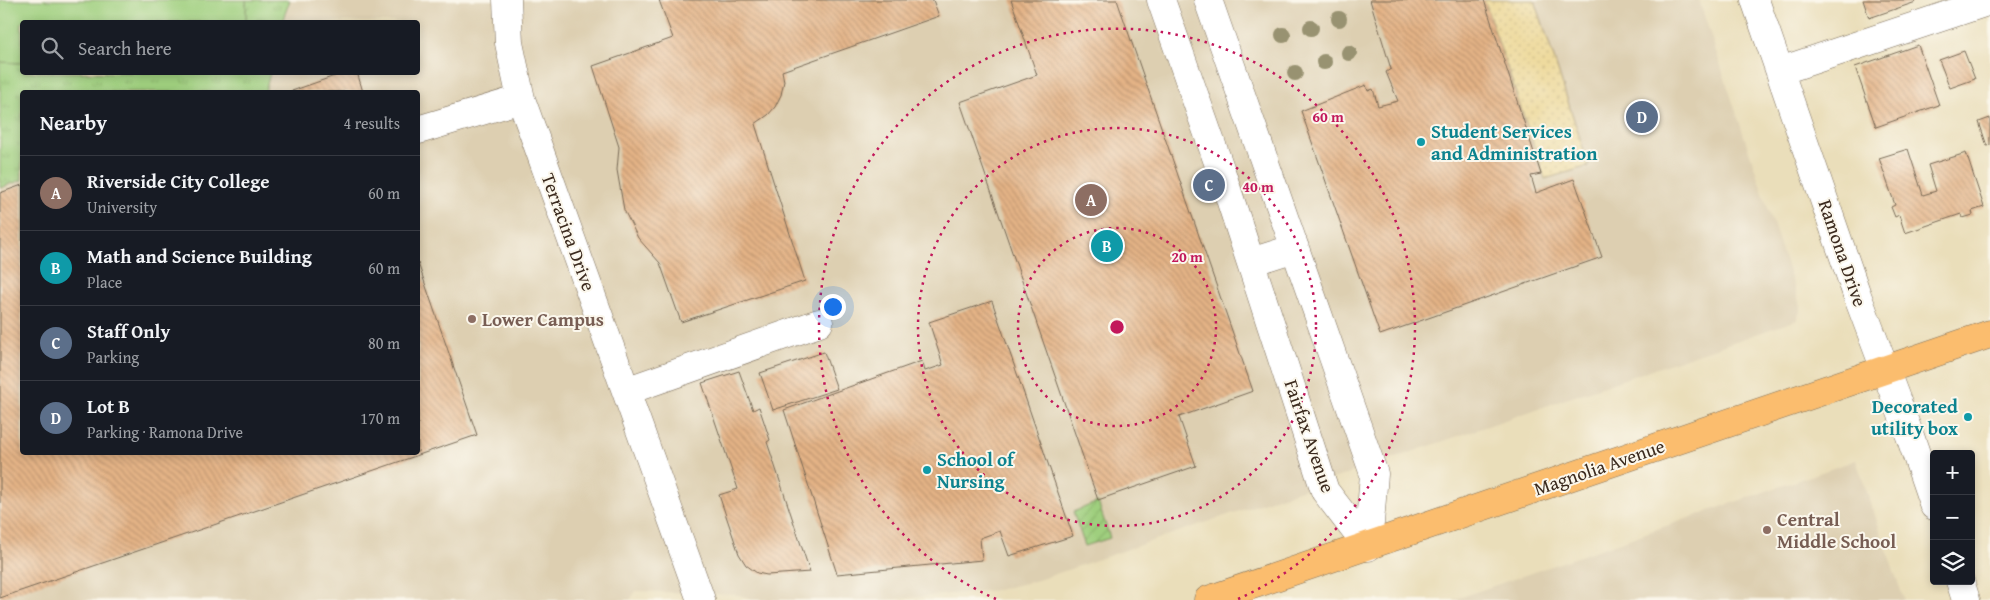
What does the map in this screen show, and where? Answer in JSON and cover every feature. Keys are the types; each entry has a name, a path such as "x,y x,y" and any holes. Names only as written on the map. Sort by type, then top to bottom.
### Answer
{"main road":[{"name":"Magnolia Avenue","path":"1208,600 1990,334"}],"street":[{"name":"Terracina Drive","path":"507,0 509,42 521,99 701,600"},
{"name":"Fairfax Avenue","path":"1161,0 1251,262 1325,491 1368,547"},
{"path":"1208,0 1374,474 1368,547"},
{"name":"Ramona Drive","path":"1755,0 1857,295 1930,495"},
{"path":"1780,71 1990,1"},
{"path":"420,129 521,99"},
{"path":"1251,262 1295,248"},
{"path":"626,391 819,323"},
{"path":"1961,585 1966,600"}],"shaded area":[{"path":"0,0 1699,0 1801,308 1797,320 1038,580 997,590 886,600 755,600 739,595 636,591 630,600 0,600"},
{"name":"Central Middle School","path":"1856,460 1904,600 1453,600"}],"green space":[{"path":"0,0 246,0 246,20 20,20 20,63 0,62"},
{"path":"246,0 290,0 283,20 246,20"},
{"path":"0,62 20,63 20,75 269,75 266,90 20,90 20,181 0,188"},
{"path":"1098,502 1110,538 1085,546 1073,512"}],"sand":[{"path":"1484,0 1535,0 1589,166 1545,179"}],"building":[{"path":"659,0 933,0 939,16 782,71 784,81 781,95 775,107 768,115 755,124 805,281 681,322 660,263 638,238 624,210 617,170 619,147 593,66 673,38"},
{"path":"1011,0 1117,0 1253,391 1179,417 1196,466 1098,500 960,102 1037,75"},
{"name":"Student Services and Administration","path":"1370,0 1484,0 1541,174 1531,176 1536,193 1574,179 1602,257 1380,335 1301,111 1366,85 1368,91 1373,89 1378,106 1398,101 1386,72 1391,69"},
{"path":"1863,0 1915,0 1916,2 1869,18"},
{"path":"1918,45 1939,105 1876,127 1855,67"},
{"path":"1964,51 1975,79 1950,88 1939,60"},
{"path":"337,75 358,75 362,90 295,90"},
{"path":"1990,118 1990,145 1987,146 1979,122"},
{"path":"1908,149 1923,195 1936,191 1928,165 1966,153 1984,207 1972,211 1973,215 1963,218 1961,214 1905,233 1899,215 1895,217 1891,207 1895,205 1879,158"},
{"path":"20,186 20,455 418,455 0,598 0,193"},
{"path":"420,269 477,435 420,454"},
{"name":"School of Nursing","path":"992,301 1073,536 1009,556 1000,531 980,538 982,560 837,574 784,410 922,361 925,371 943,365 929,322"},
{"path":"824,352 837,389 773,410 760,373"},
{"path":"739,371 753,410 759,407 770,440 767,442 810,572 767,575 757,573 746,565 739,554 719,495 738,489 702,383"}],"place":[{"name":"Lot B","path":"1642,117"},
{"name":"Student Services and Administration","path":"1421,142"},
{"name":"Staff Only","path":"1209,185"},
{"name":"Riverside City College","path":"1091,200"},
{"name":"Math and Science Building","path":"1107,246"},
{"name":"Lower Campus","path":"472,319"},
{"name":"Decorated utility box","path":"1968,417"},
{"name":"School of Nursing","path":"927,470"},
{"name":"Central Middle School","path":"1767,530"}]}
